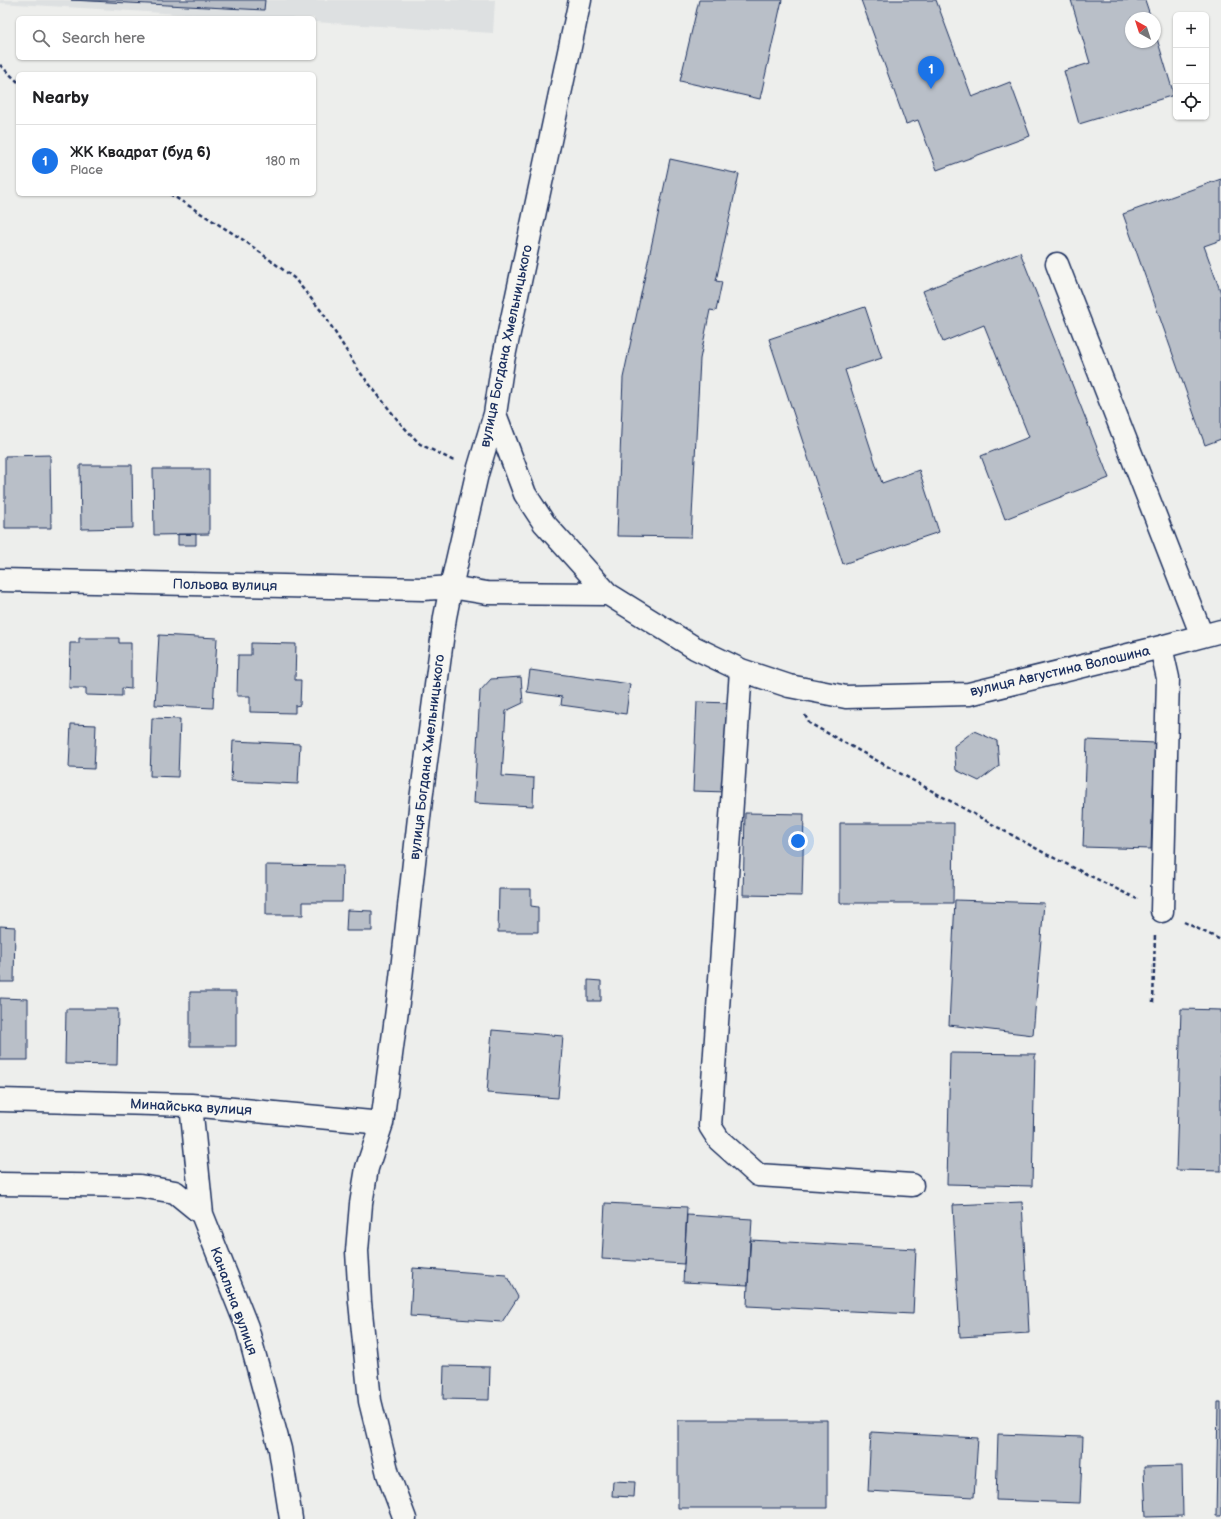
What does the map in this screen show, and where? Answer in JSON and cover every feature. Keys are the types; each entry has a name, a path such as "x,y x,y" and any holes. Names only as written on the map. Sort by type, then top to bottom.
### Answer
{"street":[{"name":"вулиця Богдана Хмельницького","path":"406,1519 388,1474 370,1400 360,1302 357,1251 361,1204 367,1168 382,1123 400,987 430,726 445,617 477,474 495,414 503,361 580,0"},
{"path":"1057,264 1211,634"},
{"name":"вулиця Августина Волошина","path":"495,414 525,494 544,523 608,594 695,648 741,670 789,686 846,697 969,694 1211,634"},
{"name":"Польова вулиця","path":"0,580 423,589 451,587"},
{"path":"451,587 487,593 608,594"},
{"path":"1158,909 1168,678 1161,647"},
{"path":"741,670 710,1126 719,1140 758,1175 912,1185"},
{"name":"Минайська вулиця","path":"0,1100 191,1105 382,1123"},
{"name":"Канальна вулиця","path":"191,1105 202,1214 247,1327 280,1449 291,1519"},
{"path":"0,1184 140,1186 176,1192 202,1214"}],"path":[{"path":"0,65 16,80"},
{"path":"173,196 245,241 294,278 323,313 359,371 400,423 420,444 477,474"},
{"path":"789,686 810,723 1048,855 1221,940"},
{"path":"1153,1003 1158,909"}],"shaded area":[{"path":"0,0 495,0 493,33 316,22 316,16 212,16 0,3"}],"building":[{"path":"71,0 265,0 264,10"},
{"path":"699,0 782,0 760,99 680,81"},
{"path":"861,0 936,0 972,97 1010,82 1030,136 937,170 918,120 906,124"},
{"path":"1071,0 1145,0 1149,12 1125,12 1125,48 1160,48 1173,95 1079,124 1064,71 1090,63"},
{"path":"670,159 739,174 716,281 722,282 716,311 710,310 700,359 691,537 617,536 623,378"},
{"path":"1221,179 1221,240 1204,246 1221,293 1221,439 1205,445 1123,214"},
{"path":"1020,252 1109,478 1005,519 981,456 1029,437 984,325 943,342 923,291"},
{"path":"865,307 882,358 845,370 882,483 919,470 939,532 843,564 769,339"},
{"path":"50,455 51,528 5,528 5,456"},
{"path":"80,465 132,465 133,528 81,529"},
{"path":"153,469 209,469 209,534 154,535"},
{"path":"178,534 196,534 196,545 178,545"},
{"path":"159,635 217,638 213,708 155,705"},
{"path":"79,638 119,638 119,643 131,643 131,689 122,688 122,696 86,695 86,688 69,688 70,643 79,643"},
{"path":"251,643 296,644 295,680 301,680 300,705 295,706 295,713 250,712 250,696 237,696 238,655 251,655"},
{"path":"530,670 630,684 626,714 561,705 562,697 527,692"},
{"path":"521,677 523,703 506,711 502,776 534,778 533,806 474,803 480,691 491,679"},
{"path":"697,702 732,703 728,792 693,791"},
{"path":"152,718 180,719 178,777 150,776"},
{"path":"71,724 96,725 94,769 69,768"},
{"path":"974,731 997,741 999,766 979,781 956,770 954,746"},
{"path":"1087,740 1155,743 1151,849 1083,847"},
{"path":"233,741 300,744 298,784 231,781"},
{"path":"745,813 804,814 802,896 743,895"},
{"path":"840,823 954,823 953,903 840,903"},
{"path":"266,865 343,866 342,902 303,902 303,915 266,915"},
{"path":"499,889 531,889 531,906 538,907 538,932 498,932"},
{"path":"955,900 1044,903 1033,1035 949,1025"},
{"path":"347,910 372,911 372,931 346,931"},
{"path":"0,926 15,927 14,982 0,982"},
{"path":"588,980 601,981 601,1001 588,1001"},
{"path":"190,992 236,992 236,1046 190,1046"},
{"path":"0,998 28,999 28,1060 0,1060"},
{"path":"66,1009 118,1009 117,1065 65,1064"},
{"path":"1181,1009 1221,1010 1221,1171 1176,1170"},
{"path":"492,1030 563,1036 558,1098 487,1093"},
{"path":"950,1053 1035,1054 1032,1186 947,1184"},
{"path":"1022,1202 1029,1333 960,1337 953,1205"},
{"path":"605,1203 687,1207 684,1264 602,1259"},
{"path":"687,1215 752,1219 748,1285 683,1282"},
{"path":"750,1240 916,1249 913,1314 747,1306"},
{"path":"413,1268 506,1275 518,1297 502,1322 410,1316"},
{"path":"444,1366 490,1367 489,1400 443,1399"},
{"path":"1218,1402 1221,1402 1221,1516 1216,1516"},
{"path":"678,1420 827,1420 827,1508 678,1508"},
{"path":"871,1432 978,1438 974,1497 868,1491"},
{"path":"998,1434 1083,1437 1080,1503 996,1500"},
{"path":"1182,1466 1183,1516 1146,1517 1144,1467"},
{"path":"613,1481 635,1482 634,1497 612,1496"}],"place":[{"name":"ЖК Квадрат (буд 6)","path":"931,89"}]}
